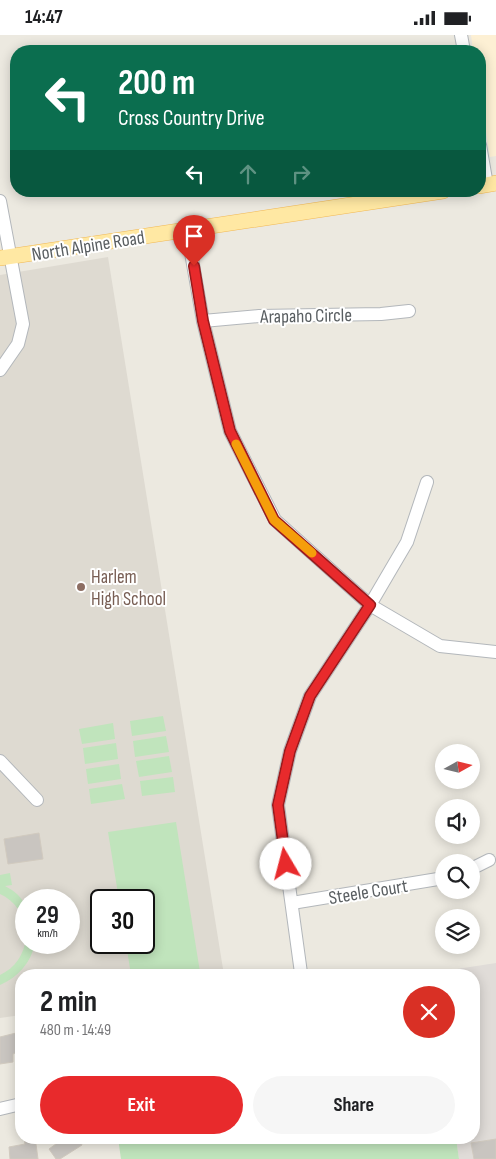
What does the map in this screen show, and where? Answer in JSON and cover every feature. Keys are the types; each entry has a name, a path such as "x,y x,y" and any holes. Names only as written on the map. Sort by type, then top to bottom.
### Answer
{"main road":[{"name":"North Alpine Road","path":"5,257 403,197"}],"street":[{"path":"0,201 5,257 16,281 23,324 18,344 0,370"},
{"path":"187,229 203,321 230,431 274,520 370,605 440,646 496,652"},
{"name":"Arapaho Circle","path":"203,321 259,316 381,314 409,311"},
{"path":"300,969 278,805 290,751 310,696 370,605 408,542 427,482"},
{"path":"0,761 37,800"},
{"path":"480,864 489,860"},
{"name":"Steele Court","path":"292,903 435,879"},
{"path":"0,1109 15,1105"}],"shaded area":[{"path":"471,35 496,35 496,156 490,157 486,131 486,45 472,45"},
{"name":"Harlem High School","path":"108,257 223,969 15,969 15,1016 0,1018 0,275"},
{"path":"496,963 496,1159 459,1159 457,1144 480,1144 480,969 457,969"}],"green space":[{"path":"163,716 166,731 132,736 130,721"},
{"path":"113,723 115,739 82,744 79,729"},
{"path":"166,736 169,752 135,757 133,741"},
{"path":"116,743 118,759 85,764 83,748"},
{"path":"169,756 172,772 139,777 136,761"},
{"path":"119,764 121,779 88,784 86,769"},
{"path":"173,777 175,792 142,796 140,781"},
{"path":"122,784 125,799 91,804 89,789"},
{"path":"176,822 200,969 130,969 128,954 155,954 155,889 117,889 108,832"},
{"path":"10,873 12,885 5,886 15,892 15,905 0,894 0,875"},
{"path":"31,954 23,969 15,969 15,976 0,985 0,975 10,969 21,955"},
{"path":"119,1144 457,1144 459,1159 121,1159"}],"building":[{"path":"39,833 43,859 8,864 4,839"},
{"path":"15,1033 13,1062 0,1064 0,1037"},
{"path":"496,1139 496,1159 474,1159 471,1144 480,1144 480,1142"},
{"path":"36,1144 38,1159 10,1159 9,1147"},
{"path":"56,1144 82,1145 60,1159 56,1159 49,1149"}],"slow traffic":[{"path":"236,444 274,520 312,553"}],"place":[{"name":"Harlem High School","path":"81,587"}],"route":[{"path":"194,266 203,321 230,431 274,520 370,605 310,696 290,751 278,805 286,864"}]}
